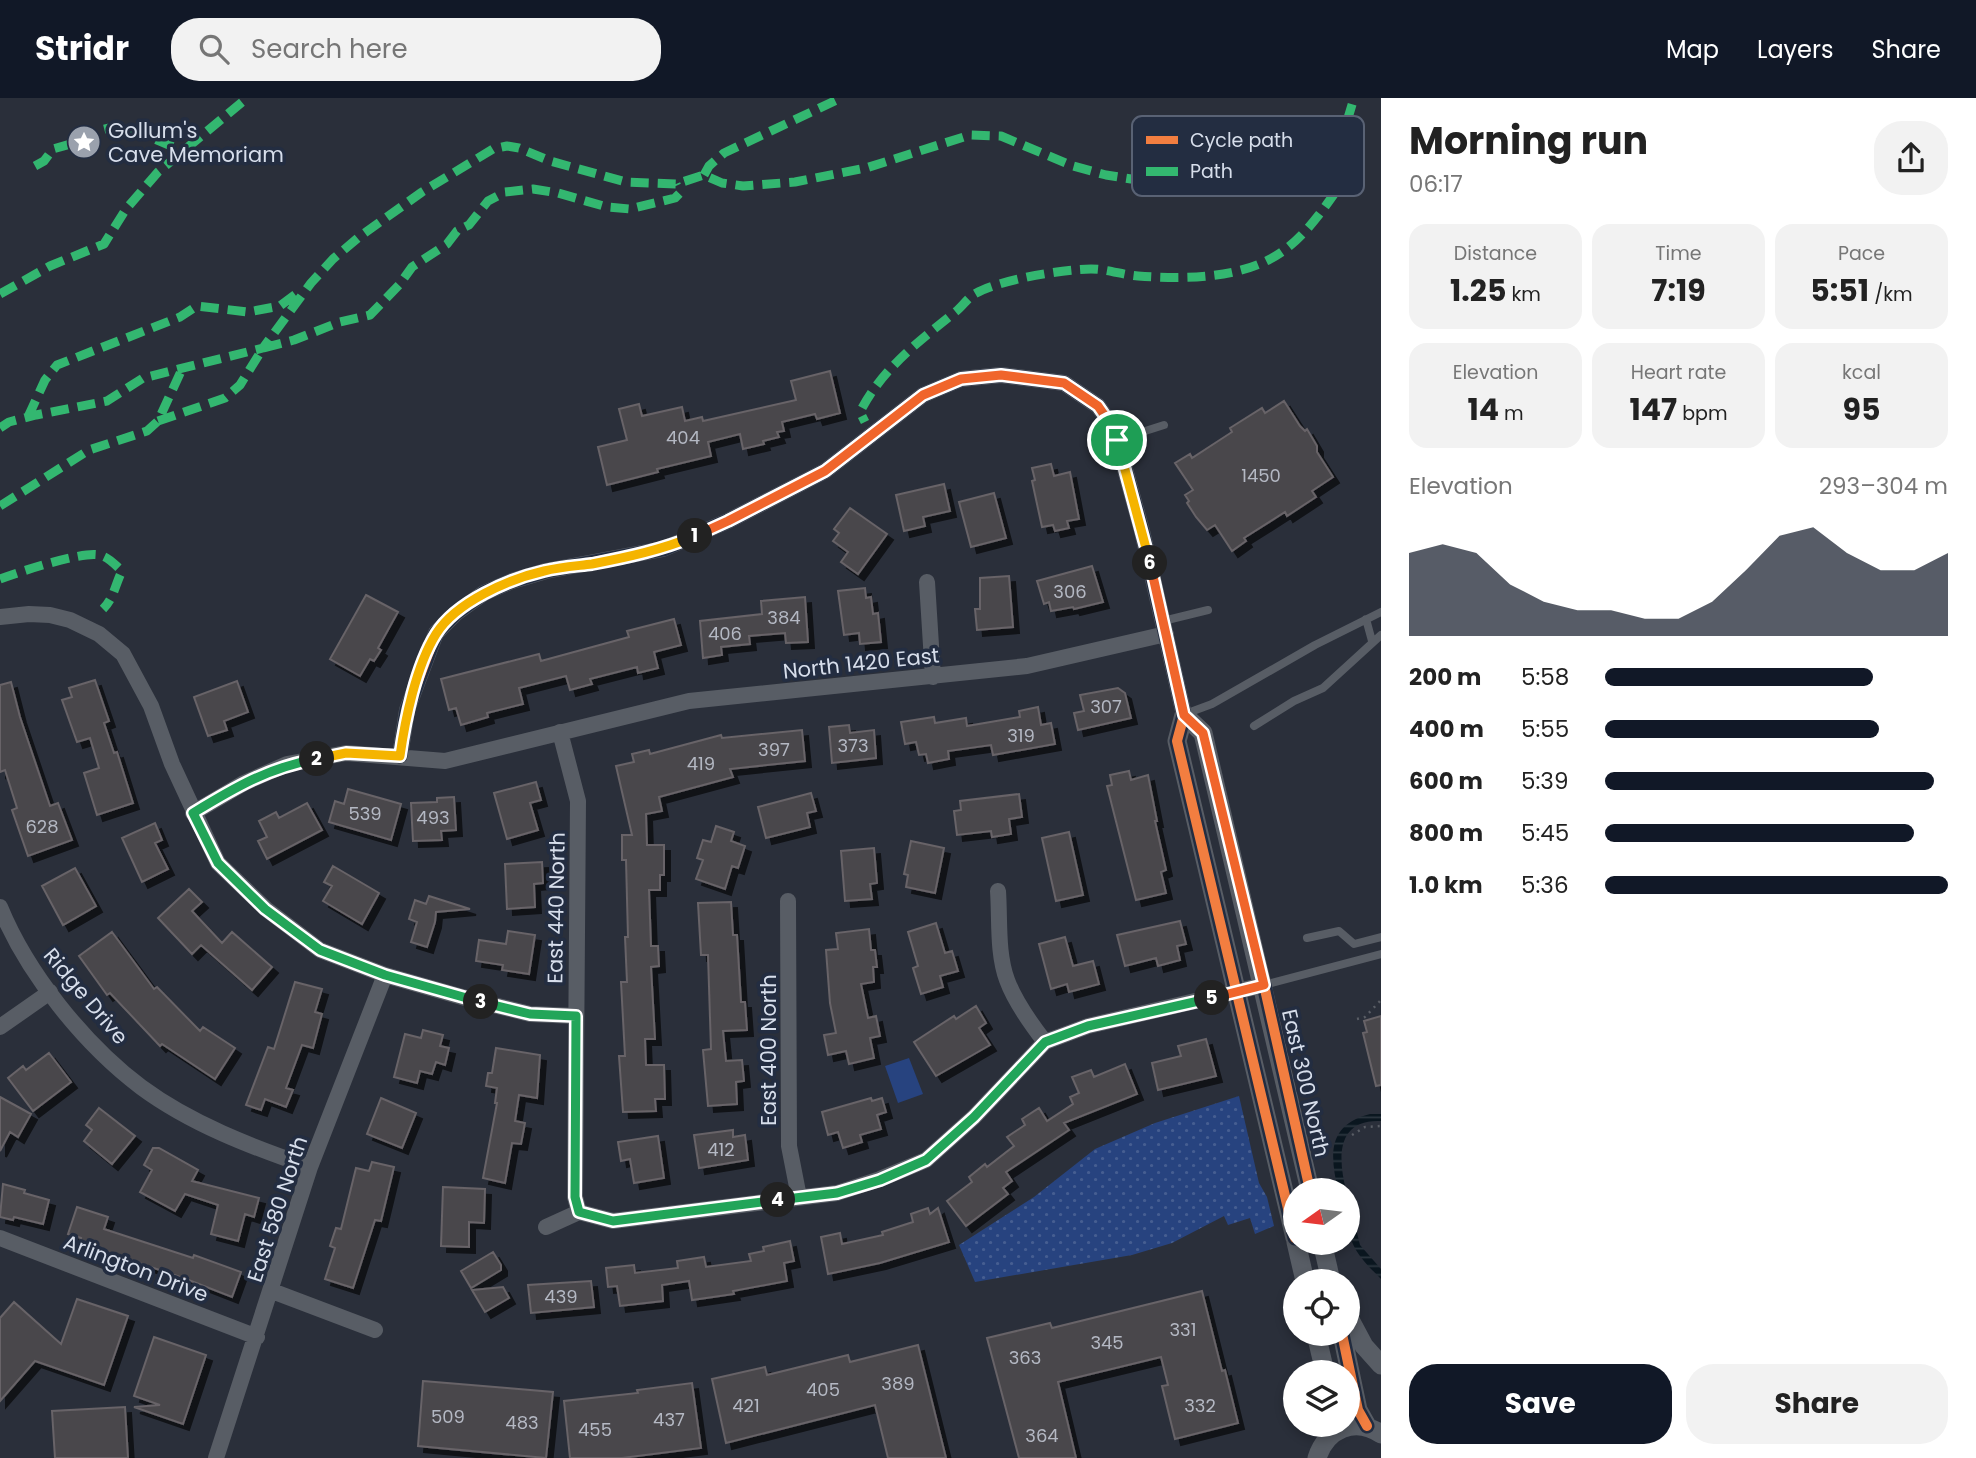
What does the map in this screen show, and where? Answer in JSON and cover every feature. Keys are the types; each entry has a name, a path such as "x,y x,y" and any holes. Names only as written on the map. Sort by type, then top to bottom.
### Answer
{"street":[{"name":"East 300 North","path":"400,756 407,710 436,633 456,613 484,593 512,580 545,570 663,549 728,521 825,471 923,395 961,379 1001,375 1064,383 1098,406 1114,429 1142,531 1184,715 1177,741 1283,1186"},
{"path":"927,582 933,677"},
{"path":"0,617 29,614 70,620 99,634 123,654 151,706 172,764 218,863 265,909 320,950 385,975 530,1014 576,1016"},
{"name":"North 1420 East","path":"193,813 244,783 287,764 346,753 445,761 689,701 1027,666 1164,628"},
{"name":"East 300 North","path":"1184,715 1203,733 1307,1178"},
{"name":"East 440 North","path":"560,732 578,801 575,1197 579,1212"},
{"path":"998,891 1000,945 1007,980 1031,1025 1045,1042"},
{"name":"East 400 North","path":"788,901 789,1146 799,1197"},
{"name":"Ridge Drive","path":"0,907 22,951 50,992 93,1043 141,1087 257,1149 310,1167"},
{"name":"East 580 North","path":"216,1458 310,1167 385,975"},
{"path":"546,1227 579,1212 613,1221 837,1193 880,1180 926,1160 974,1117 1045,1042 1088,1026 1264,985"},
{"path":"0,1027 50,992"},
{"name":"Arlington Drive","path":"0,1238 257,1337"},
{"path":"272,1291 375,1330"},
{"path":"1360,1338 1381,1365"},
{"path":"1345,1346 1358,1410 1374,1430"},
{"path":"1317,1458 1327,1437"}],"lane":[{"path":"1117,440 1164,425"},
{"path":"1164,628 1208,610"},
{"path":"1184,715 1212,704 1315,645 1381,612"},
{"path":"1366,619 1372,641"},
{"path":"1254,726 1294,701 1323,688 1381,635"},
{"path":"1307,938 1339,930 1354,944 1381,937"},
{"path":"1264,985 1381,954"}],"path":[{"path":"1357,1019 1365,1017 1381,1000"},
{"path":"1352,1135 1365,1127 1381,1126"}],"shaded area":[{"path":"909,1058 923,1094 898,1103 885,1066"},
{"path":"1239,1096 1259,1183 1267,1197 1274,1226 1255,1234 1250,1218 1228,1225 1224,1216 1172,1243 1132,1255 975,1282 959,1245 1034,1197 1095,1149 1155,1123"},
{"path":"1370,1114 1381,1114 1381,1121 1355,1126 1348,1134 1342,1154 1344,1178 1336,1178 1333,1153 1335,1143 1346,1126"},
{"path":"1360,1245 1381,1269 1381,1279 1362,1259"}],"building":[{"path":"830,371 840,413 817,419 815,414 782,422 784,431 777,432 779,437 743,449 740,434 708,442 711,456 607,485 598,447 627,440 619,409 639,404 642,416 682,407 685,421 702,417 703,421 796,400 791,381"},
{"path":"1284,401 1300,426 1305,431 1307,429 1317,446 1317,452 1333,477 1312,491 1316,497 1287,516 1285,512 1244,538 1246,541 1232,551 1215,525 1207,530 1196,517 1185,495 1193,490 1175,463 1190,454 1192,458 1232,432 1230,428 1262,408 1265,413"},
{"path":"1051,464 1054,476 1070,472 1079,519 1067,521 1069,528 1055,531 1053,525 1042,527 1032,481 1035,480 1032,468"},
{"path":"944,484 950,511 923,517 925,526 904,531 896,495"},
{"path":"994,493 1006,538 971,547 959,502"},
{"path":"850,508 887,534 858,574 841,562 848,552 833,541 839,533 834,529"},
{"path":"1092,566 1103,602 1051,611 1049,602 1044,604 1037,581"},
{"path":"1009,576 1013,627 977,630 975,609 980,609 980,578"},
{"path":"865,588 866,598 871,597 873,614 878,613 881,642 860,644 859,633 844,635 838,591"},
{"path":"366,595 398,612 378,648 381,650 374,661 370,659 360,676 330,659"},
{"path":"805,597 808,642 786,643 785,633 749,636 750,644 721,647 722,655 703,658 700,621 762,614 761,601"},
{"path":"674,619 681,645 654,652 658,668 638,673 637,667 590,679 592,684 570,690 566,676 519,688 523,704 487,713 488,717 461,725 456,708 449,710 441,679 539,654 541,661 629,637 627,631"},
{"path":"95,680 109,721 104,723 114,753 117,752 133,803 97,815 84,773 99,768 90,738 77,742 62,700 72,697 69,688"},
{"path":"237,681 248,712 224,721 227,730 208,736 194,697"},
{"path":"11,682 50,806 58,803 72,840 28,856 12,810 17,808 5,770 0,772 0,685"},
{"path":"1118,688 1125,693 1131,718 1078,730 1074,713 1084,711 1080,695"},
{"path":"1038,707 1041,725 1051,723 1055,744 993,755 991,745 948,751 949,759 928,763 926,754 919,755 916,742 905,744 901,722 934,717 935,723 966,718 967,726 1020,717 1019,711"},
{"path":"849,725 850,733 874,730 876,758 832,763 829,727"},
{"path":"802,730 805,761 730,769 733,777 659,797 662,811 646,814 647,845 664,845 664,875 660,875 660,890 649,890 651,946 658,946 659,966 651,967 655,1039 645,1039 646,1065 664,1065 665,1099 655,1099 656,1111 623,1112 619,1056 625,1056 621,982 627,982 625,937 628,937 626,860 622,860 622,835 632,835 616,766 634,762 632,754 649,750 650,754 721,735 722,738"},
{"path":"1129,771 1131,780 1148,775 1166,870 1161,872 1166,893 1136,900 1107,786 1112,785 1110,775"},
{"path":"536,782 541,800 530,803 538,830 507,839 494,793"},
{"path":"348,789 401,804 391,840 329,822 335,801 344,804"},
{"path":"811,793 816,811 807,813 810,827 766,838 758,807"},
{"path":"1019,794 1022,817 1009,819 1011,834 992,837 991,831 957,835 954,811 961,810 960,801"},
{"path":"454,797 456,830 441,831 442,840 413,841 411,803 437,802 437,798"},
{"path":"307,803 322,830 267,859 258,841 267,837 259,821 276,812 279,818"},
{"path":"155,823 162,840 155,843 168,869 142,882 122,838"},
{"path":"716,826 734,832 731,841 745,846 738,868 732,866 725,889 696,879 703,860 697,858 703,840 711,842"},
{"path":"1069,832 1083,895 1056,901 1042,838"},
{"path":"911,841 944,848 935,893 906,887 908,875 904,874"},
{"path":"874,848 877,883 870,884 872,899 845,901 841,851"},
{"path":"542,862 543,883 534,884 535,907 507,909 505,864"},
{"path":"333,866 379,893 362,924 323,901 332,886 324,882"},
{"path":"75,868 96,906 63,925 42,886"},
{"path":"189,889 202,902 192,911 222,943 232,932 272,967 252,990 201,945 192,954 158,918"},
{"path":"429,896 470,909 436,912 427,947 411,942 417,922 409,919 415,900 426,904"},
{"path":"731,902 733,935 737,935 741,1002 745,1002 747,1030 723,1031 726,1061 742,1060 744,1081 736,1082 737,1104 708,1106 703,1050 711,1049 708,955 701,955 698,903"},
{"path":"1180,921 1186,944 1177,946 1180,960 1158,966 1156,958 1125,966 1117,935"},
{"path":"936,923 945,953 952,951 958,971 940,976 943,987 921,994 913,968 918,966 908,932"},
{"path":"869,929 871,950 875,950 877,967 873,967 874,982 861,984 868,1018 876,1016 880,1036 870,1038 874,1058 849,1064 846,1051 828,1055 824,1035 836,1033 830,1003 826,950 838,949 836,933"},
{"path":"508,931 535,935 529,974 502,970 503,965 476,961 479,940 506,944"},
{"path":"112,932 154,989 157,987 200,1031 203,1027 235,1048 215,1079 162,1044 160,1046 110,993 107,995 79,956"},
{"path":"1065,937 1073,966 1093,961 1099,984 1069,992 1067,984 1051,989 1039,944"},
{"path":"295,982 322,989 315,1012 322,1014 313,1048 302,1045 286,1088 293,1090 286,1107 265,1099 261,1110 246,1105 268,1047 274,1049"},
{"path":"976,1006 986,1023 979,1028 990,1045 936,1076 914,1042 954,1016 956,1019"},
{"path":"1381,1016 1381,1085 1376,1086 1363,1033 1367,1032 1364,1021"},
{"path":"423,1030 443,1035 440,1046 449,1048 445,1065 436,1062 432,1074 420,1071 417,1083 394,1077 405,1034 421,1038"},
{"path":"1206,1039 1216,1076 1158,1090 1152,1063 1181,1056 1178,1046"},
{"path":"496,1048 540,1055 537,1098 519,1095 515,1121 525,1123 521,1144 512,1143 505,1183 483,1178 497,1103 497,1088 486,1086 488,1073 492,1073"},
{"path":"49,1053 71,1082 33,1111 8,1078 23,1066 26,1070"},
{"path":"1125,1064 1137,1094 1064,1123 1069,1130 1006,1172 1012,1181 1003,1188 1008,1194 966,1226 947,1201 972,1182 969,1177 1014,1146 1007,1137 1025,1125 1022,1119 1039,1108 1047,1121 1073,1104 1070,1097 1079,1093 1072,1077 1091,1070 1094,1077"},
{"path":"0,1097 31,1114 18,1137 10,1132 0,1151"},
{"path":"381,1098 416,1113 402,1148 367,1134"},
{"path":"871,1098 872,1101 882,1098 886,1112 877,1115 881,1129 860,1135 862,1142 843,1148 838,1132 828,1135 822,1112"},
{"path":"99,1108 135,1136 112,1164 84,1141 92,1130 86,1125"},
{"path":"733,1130 733,1137 745,1135 748,1160 699,1168 694,1135"},
{"path":"658,1136 664,1178 634,1183 630,1159 621,1161 618,1142"},
{"path":"153,1148 159,1148 198,1170 192,1181 259,1198 254,1217 245,1214 238,1241 211,1234 218,1205 185,1194 175,1211 140,1192 152,1170 144,1165"},
{"path":"372,1162 394,1167 381,1221 375,1220 353,1288 325,1279 335,1248 330,1246 336,1228 341,1229 356,1168 369,1171"},
{"path":"3,1184 49,1200 43,1224 14,1217 13,1220 0,1217"},
{"path":"443,1187 485,1189 484,1223 469,1222 469,1247 441,1246"},
{"path":"77,1207 108,1217 104,1229 193,1258 194,1255 241,1272 232,1297 98,1249 97,1251 79,1246 81,1238 68,1234"},
{"path":"928,1208 930,1214 938,1208 949,1242 880,1263 828,1274 821,1237 840,1233 842,1244 883,1235 882,1232 913,1222 911,1214"},
{"path":"790,1241 794,1261 784,1263 787,1281 733,1291 734,1294 692,1300 689,1281 662,1285 663,1301 620,1306 617,1286 608,1287 606,1268 634,1265 635,1273 678,1268 677,1261 704,1257 706,1267 751,1261 749,1254 764,1251 763,1247"},
{"path":"493,1252 501,1270 471,1288 461,1271"},
{"path":"591,1281 594,1307 531,1313 528,1285"},
{"path":"503,1287 509,1298 485,1312 472,1290"},
{"path":"1202,1291 1238,1423 1175,1439 1162,1386 1168,1385 1161,1357 1058,1382 1076,1458 1019,1458 987,1338 1050,1323 1052,1328"},
{"path":"77,1299 128,1316 104,1385 35,1361 0,1401 0,1318 14,1302 61,1344"},
{"path":"154,1337 206,1355 183,1424 134,1407 160,1405 134,1396"},
{"path":"918,1345 946,1458 888,1458 875,1405 726,1443 712,1379 765,1367 767,1375 848,1355 850,1362"},
{"path":"423,1381 553,1392 546,1458 418,1446"},
{"path":"692,1383 701,1448 622,1458 570,1458 564,1401 638,1393 637,1390"},
{"path":"125,1407 128,1458 55,1458 52,1411"}],"marked path":[{"path":"0,294 50,266 104,244 126,209 158,172 247,98"},
{"path":"704,175 709,166 724,153 841,98"},
{"path":"1349,116 1354,98"},
{"path":"35,166 44,161 53,149 85,140 97,131 113,127 145,135 183,151"},
{"path":"0,428 9,422 36,415 107,401 143,378 263,348 311,283 333,259 422,192 493,149 507,146 519,148 550,161 626,182 676,184 704,175 722,183 743,186 795,182 866,168 970,135 1001,136 1073,166 1132,179"},
{"path":"158,421 225,398 240,385 263,348 294,340 340,322 370,315 412,267 447,244 457,231 469,225 488,201 505,192 533,189 607,207 630,209 675,198 680,193 676,184"},
{"path":"865,422 860,412 890,370 970,297 984,290 1030,276 1079,270 1097,269 1154,277 1186,277 1219,275 1250,268 1289,247 1309,227 1333,196"},
{"path":"28,417 45,380 57,365 180,317 197,306 248,312 280,306 300,291"},
{"path":"0,506 89,450 147,431 158,421 183,367"},
{"path":"0,579 65,559 103,556 122,571 112,596 103,609"}],"cycle path":[{"path":"400,756 407,710 436,633 456,613 484,593 546,571 663,549 728,521 825,471 923,395 961,379 1001,375 1064,383 1098,406 1114,429 1142,531 1184,715 1177,741 1283,1187"},
{"path":"1264,985 1307,1178"},
{"path":"1345,1346 1358,1410 1367,1426"}],"place":[{"name":"Gollum's Cave Memoriam","path":"84,142"}],"route":[{"path":"1001,375 1064,383 1098,406 1114,429 1117,440 1142,531 1184,715 1203,733 1264,985 1088,1026 1045,1042 974,1117 926,1160 880,1180 837,1193 613,1221 579,1212 575,1197 576,1016 530,1014 469,999 385,975 320,950 265,909 218,863 193,813 244,783 287,764 346,753 400,756 407,710 436,633 456,613 484,593 512,580 545,570 591,564 663,549 728,521 825,471 923,395 961,379 1001,375"}]}
